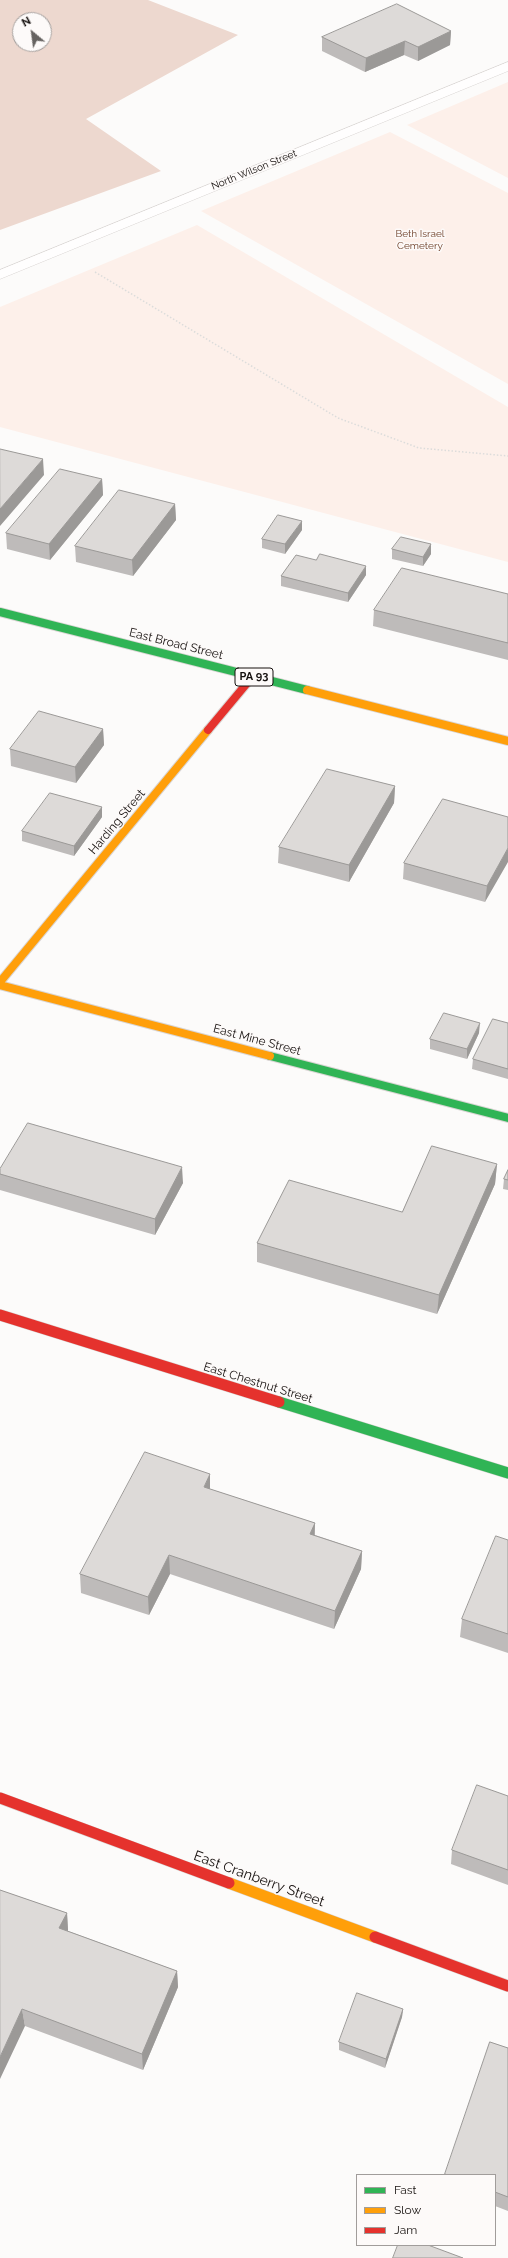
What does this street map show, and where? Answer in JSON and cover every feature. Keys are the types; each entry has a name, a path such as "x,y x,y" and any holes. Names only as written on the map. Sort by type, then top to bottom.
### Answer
{"main road":[{"name":"East Broad Street","path":"0,612 508,741"},
{"name":"Harding Street","path":"0,982 253,676"},
{"name":"East Mine Street","path":"0,985 508,1118"},
{"name":"East Chestnut Street","path":"0,1315 508,1473"},
{"name":"East Cranberry Street","path":"0,1798 508,1986"}],"lane":[{"name":"North Wilson Street","path":"0,275 508,66"}],"path":[{"path":"59,250 338,418 418,448 508,456"}],"green space":[{"path":"508,82 508,178 407,125"},
{"name":"Beth Israel Cemetery","path":"390,132 508,193 508,384 201,211"},
{"path":"197,225 508,407 508,562 0,427 0,307"}],"shaded area":[{"path":"0,0 148,0 238,35 86,119 161,171 0,230"}],"building":[{"path":"397,4 451,31 418,47 405,41 366,58 322,37"},
{"path":"0,449 43,459 0,509"},
{"path":"60,469 102,479 49,544 6,533"},
{"path":"119,490 175,504 132,560 75,546"},
{"path":"278,515 302,521 285,544 262,539"},
{"path":"401,537 431,544 423,557 392,549"},
{"path":"320,554 366,566 348,593 281,576 296,555 316,560"},
{"path":"402,568 508,594 508,643 374,610"},
{"path":"39,711 103,729 75,767 10,749"},
{"path":"327,769 395,786 349,865 279,847"},
{"path":"50,793 102,807 74,846 22,831"},
{"path":"443,799 508,817 508,848 487,886 404,863"},
{"path":"444,1013 480,1023 467,1049 430,1039"},
{"path":"493,1019 508,1023 508,1069 473,1059"},
{"path":"28,1123 182,1167 155,1219 0,1174 0,1169"},
{"path":"432,1146 497,1164 439,1295 257,1243 289,1180 402,1212"},
{"path":"508,1170 508,1180 504,1179"},
{"path":"145,1452 210,1474 204,1487 315,1523 310,1534 362,1551 335,1611 169,1555 148,1597 80,1574"},
{"path":"496,1536 508,1540 508,1634 462,1619"},
{"path":"477,1785 508,1796 508,1870 452,1850"},
{"path":"0,1890 67,1913 59,1928 177,1971 142,2054 22,2009 0,2057"},
{"path":"357,1993 403,2009 386,2059 339,2042"},
{"path":"490,2042 508,2048 508,2197 496,2192 496,2174 445,2174"},
{"path":"398,2246 431,2246 463,2258 393,2258"}],"traffic: fast":[{"path":"0,612 307,690"},
{"path":"270,1056 508,1118"},
{"path":"279,1402 508,1473"}],"traffic: slow":[{"path":"307,690 508,741"},
{"path":"0,982 208,730"},
{"path":"0,985 270,1056"},
{"path":"229,1883 375,1937"}],"traffic: jam":[{"path":"208,730 253,676"},
{"path":"0,1315 279,1402"},
{"path":"0,1798 229,1883"},
{"path":"375,1937 508,1986"}]}
